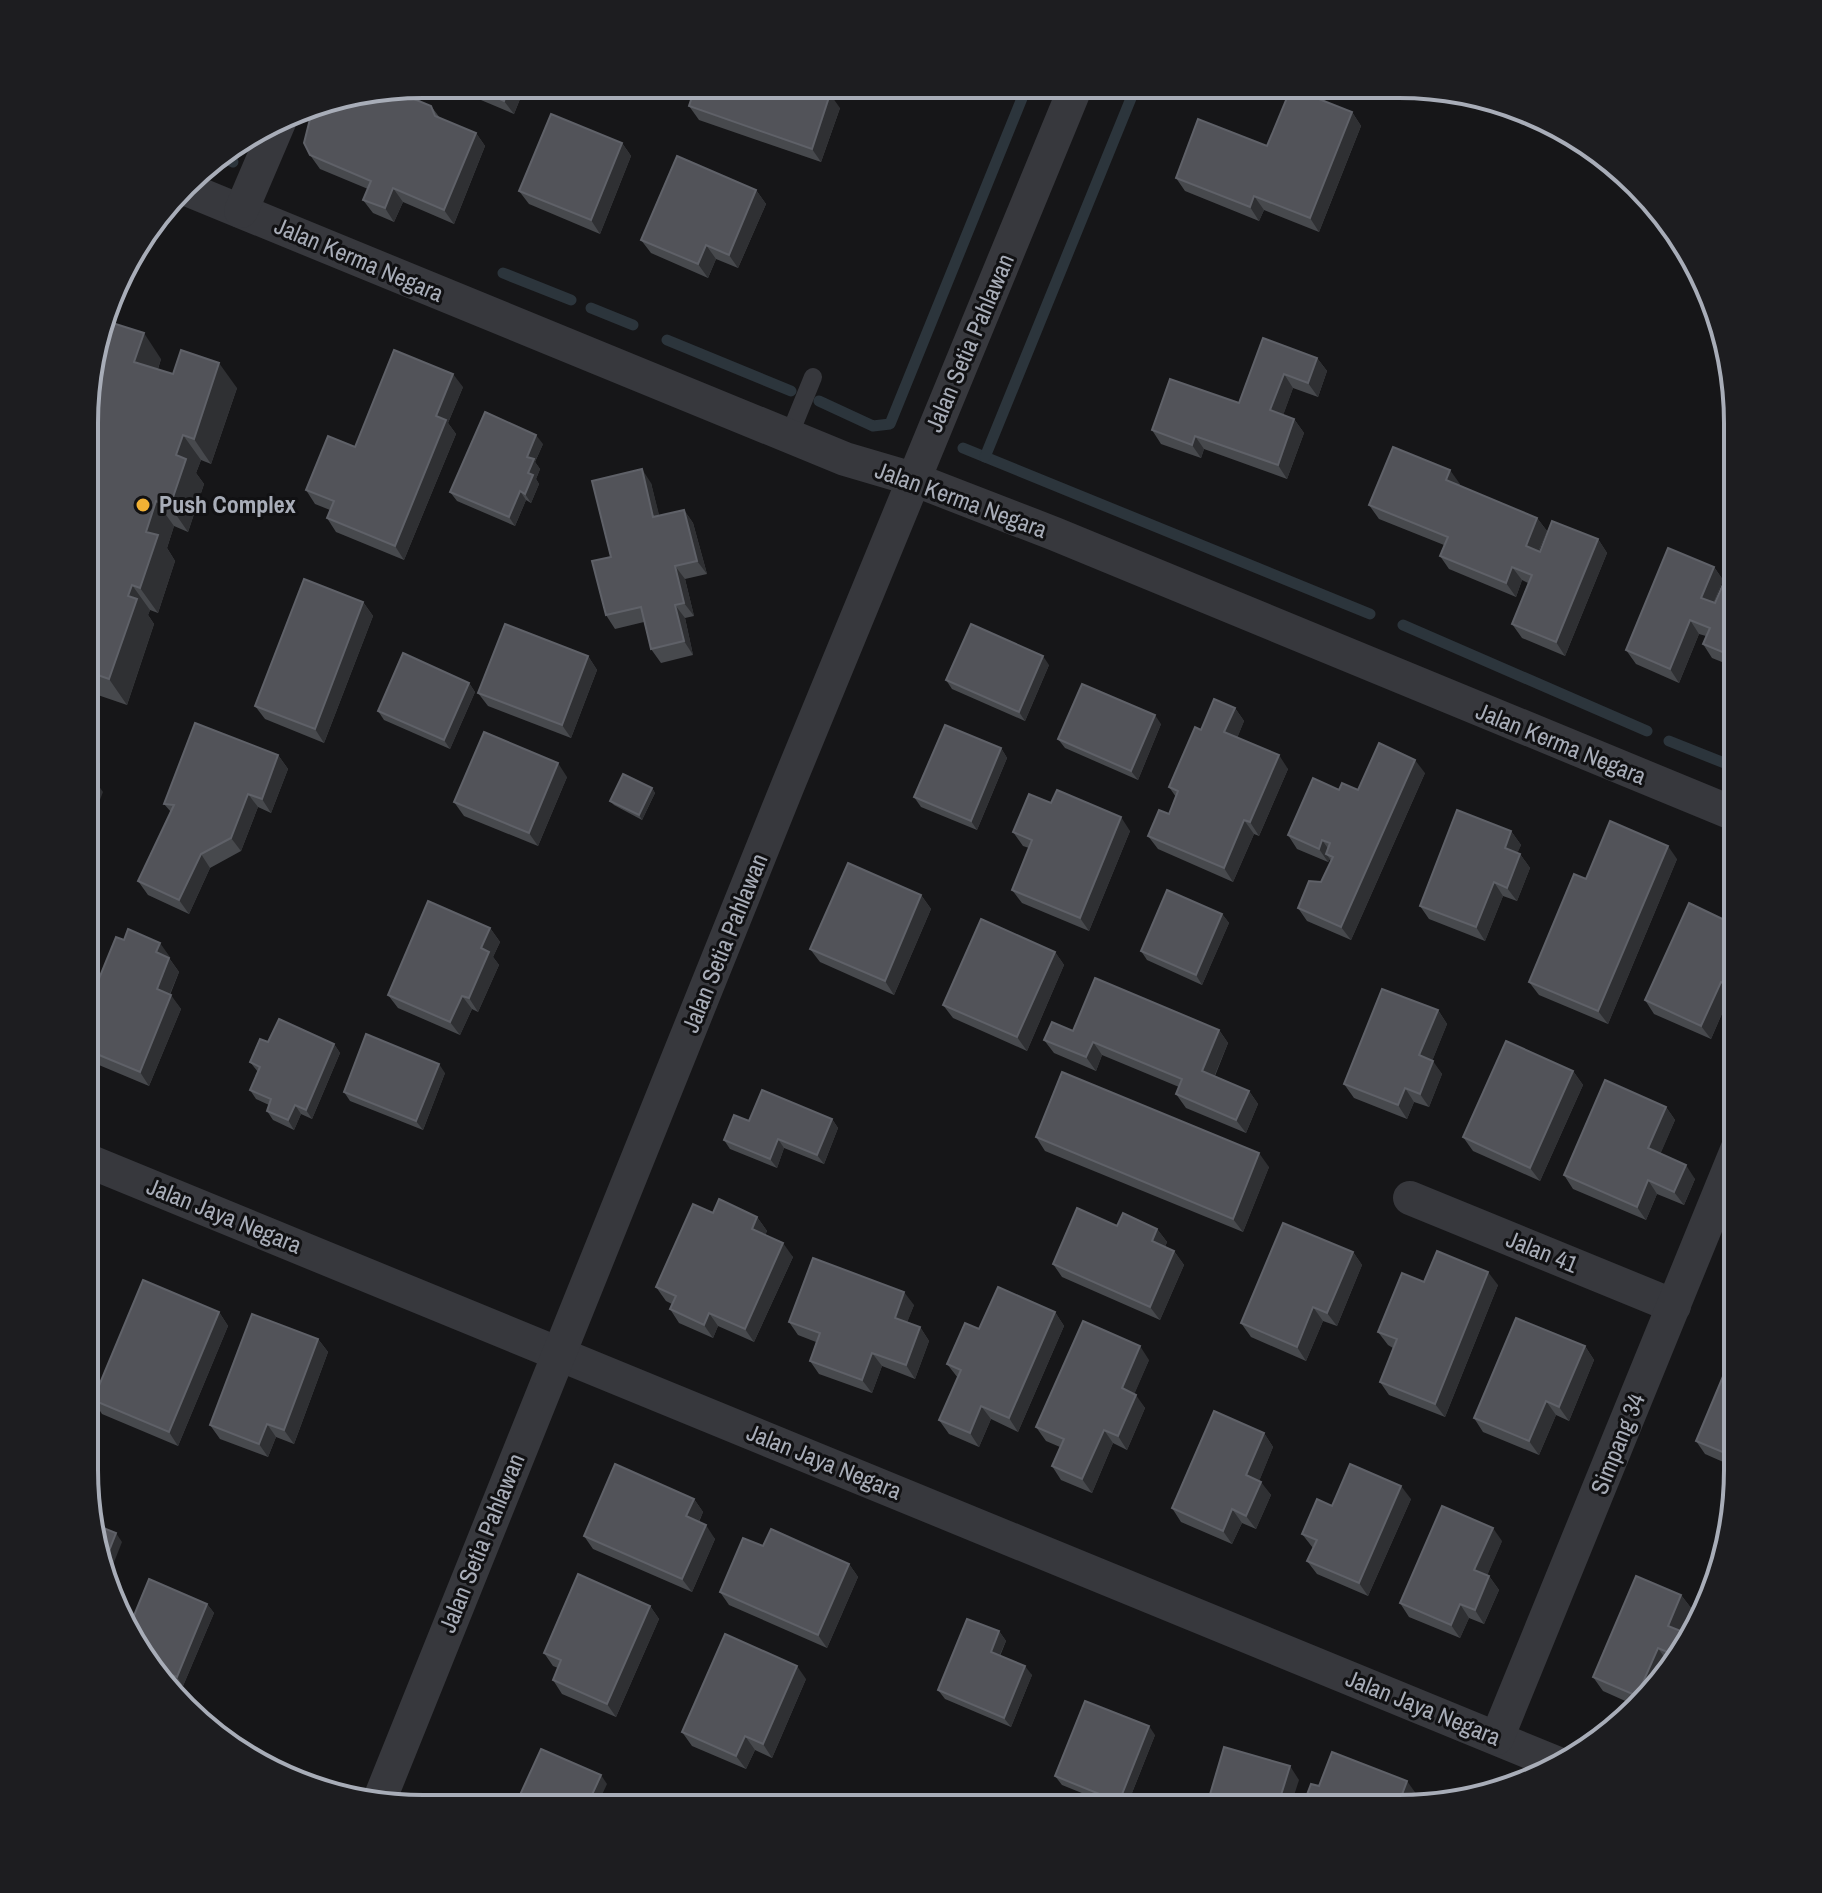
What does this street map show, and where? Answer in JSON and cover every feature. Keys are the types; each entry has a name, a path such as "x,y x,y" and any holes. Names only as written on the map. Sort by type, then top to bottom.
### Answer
{"street":[{"name":"Jalan Setia Pahlawan","path":"383,1792 913,479 1071,98"},
{"path":"241,211 273,135"},
{"name":"Jalan Kerma Negara","path":"194,192 845,459 913,479 1724,810"},
{"name":"Jalan Jaya Negara","path":"98,1165 1547,1759"},
{"name":"Simpang 34","path":"1497,1738 1724,1182"},
{"name":"Jalan 41","path":"1410,1198 1674,1306"}],"lane":[{"path":"789,436 813,377"}],"building":[{"path":"413,98 431,106 435,116 476,133 444,210 393,188 385,208 363,200 371,181 310,155 304,143 310,119 360,104 402,99"},
{"path":"692,98 829,98 812,149 689,106"},
{"path":"1287,98 1316,98 1352,112 1310,218 1254,196 1250,207 1176,178 1198,119 1267,146"},
{"path":"551,114 622,143 591,220 519,191"},
{"path":"677,156 756,190 729,255 706,245 698,264 641,240"},
{"name":"Push Complex","path":"114,323 144,333 134,362 173,374 181,350 219,363 194,439 183,435 176,455 186,459 170,506 156,501 146,532 158,535 140,588 132,585 128,596 137,599 109,679 98,675 98,423 104,360"},
{"path":"1263,338 1317,358 1308,383 1284,374 1270,410 1294,419 1278,465 1195,436 1192,445 1152,430 1170,379 1239,403"},
{"path":"394,350 453,374 436,416 446,420 395,546 327,518 334,501 306,490 328,436 355,447"},
{"path":"485,412 536,435 527,457 534,459 528,473 533,475 525,494 520,491 509,517 450,492"},
{"path":"1393,447 1450,470 1446,480 1537,518 1526,546 1540,552 1552,521 1598,539 1556,642 1512,624 1532,575 1512,567 1506,583 1440,556 1448,537 1369,505"},
{"path":"642,469 653,517 684,510 697,561 675,566 684,603 675,605 684,641 651,649 641,607 606,615 592,561 611,557 592,481"},
{"path":"1668,548 1714,567 1701,598 1715,603 1724,582 1724,653 1703,644 1710,628 1690,620 1670,669 1626,650"},
{"path":"304,579 363,602 315,729 255,706"},
{"path":"505,624 588,656 562,725 478,693"},
{"path":"971,624 1043,656 1019,712 946,680"},
{"path":"403,653 469,683 444,740 378,711"},
{"path":"1082,684 1155,715 1131,771 1058,739"},
{"path":"1214,699 1235,708 1224,732 1279,755 1250,822 1244,820 1224,868 1148,836 1159,810 1169,814 1178,791 1169,787 1195,727 1201,730"},
{"path":"195,723 278,755 262,799 248,794 231,838 201,854 179,900 138,881 174,805 164,804"},
{"path":"945,725 1001,748 971,821 914,797"},
{"path":"484,732 558,763 529,833 454,802"},
{"path":"1379,743 1415,760 1341,927 1298,908 1309,881 1321,882 1333,857 1326,854 1330,843 1322,840 1319,849 1288,835 1313,778 1339,790 1342,783 1358,790"},
{"path":"623,774 652,788 639,815 610,801"},
{"path":"1057,790 1121,817 1080,918 1012,890 1032,840 1013,832 1029,794 1051,803"},
{"path":"1457,810 1511,831 1505,848 1520,854 1507,888 1494,882 1476,927 1420,906"},
{"path":"1610,821 1668,846 1598,1011 1529,982 1574,874 1586,879"},
{"path":"848,863 921,895 885,981 810,949"},
{"path":"1167,890 1222,914 1196,975 1141,951"},
{"path":"428,901 490,928 481,948 489,952 469,998 462,996 450,1022 388,995"},
{"path":"1689,903 1724,920 1724,983 1721,982 1701,1026 1645,1000"},
{"path":"981,919 1055,952 1017,1037 943,1005"},
{"path":"128,929 160,943 156,952 169,958 157,989 171,995 140,1072 98,1055 98,981 116,937 124,940"},
{"path":"1095,978 1219,1030 1202,1071 1249,1091 1236,1120 1176,1094 1182,1079 1093,1042 1086,1057 1044,1040 1052,1022 1073,1031"},
{"path":"1382,989 1438,1010 1419,1055 1433,1061 1420,1094 1405,1088 1398,1105 1344,1084"},
{"path":"279,1019 334,1044 306,1110 295,1105 288,1120 267,1111 271,1099 250,1090 260,1067 250,1062 260,1039 268,1042"},
{"path":"366,1034 439,1064 416,1121 344,1092"},
{"path":"1506,1041 1573,1071 1530,1168 1463,1137"},
{"path":"1062,1072 1259,1153 1233,1219 1036,1137"},
{"path":"1605,1080 1666,1107 1648,1148 1686,1165 1674,1192 1648,1180 1637,1207 1564,1175"},
{"path":"762,1090 832,1119 817,1155 778,1139 770,1159 724,1140 734,1115 749,1121"},
{"path":"719,1199 757,1217 752,1229 783,1243 745,1329 709,1313 704,1325 670,1309 676,1296 656,1287 693,1204 713,1213"},
{"path":"1077,1208 1117,1226 1123,1213 1157,1229 1152,1241 1174,1251 1150,1307 1053,1264"},
{"path":"1283,1223 1353,1252 1327,1313 1313,1307 1297,1347 1241,1323"},
{"path":"1437,1251 1488,1272 1435,1404 1380,1382 1397,1339 1378,1332 1402,1273 1424,1282"},
{"path":"813,1258 904,1292 895,1318 920,1327 906,1365 872,1353 862,1380 810,1361 820,1333 789,1322"},
{"path":"143,1280 219,1312 169,1432 98,1402 98,1388"},
{"path":"998,1287 1055,1312 1009,1418 981,1406 970,1433 939,1420 961,1370 947,1364 965,1323 979,1329"},
{"path":"252,1314 318,1339 284,1430 267,1424 259,1444 210,1425"},
{"path":"1516,1318 1585,1346 1559,1407 1546,1401 1529,1441 1474,1418"},
{"path":"1083,1321 1140,1346 1122,1388 1136,1395 1118,1436 1104,1430 1082,1479 1052,1466 1064,1439 1036,1427"},
{"path":"1724,1374 1724,1453 1696,1441"},
{"path":"1214,1411 1264,1433 1246,1475 1261,1482 1246,1516 1232,1509 1223,1531 1172,1508"},
{"path":"615,1464 694,1499 686,1516 706,1525 682,1579 584,1536"},
{"path":"1350,1464 1401,1486 1359,1583 1307,1561 1317,1540 1302,1534 1317,1499 1332,1506"},
{"path":"1442,1506 1493,1528 1474,1570 1489,1576 1475,1610 1460,1604 1451,1625 1400,1603"},
{"path":"103,1528 116,1533 109,1552"},
{"path":"771,1529 849,1564 818,1635 720,1592 743,1538 763,1546"},
{"path":"578,1574 650,1606 607,1704 553,1680 561,1660 544,1653"},
{"path":"1636,1576 1681,1595 1668,1626 1681,1631 1668,1652 1658,1648 1642,1686 1634,1695 1593,1677"},
{"path":"149,1579 207,1604 177,1677 165,1668 133,1617"},
{"path":"967,1619 999,1631 991,1652 1025,1666 1004,1718 938,1690"},
{"path":"725,1634 797,1666 763,1744 745,1736 736,1756 682,1732"},
{"path":"1085,1701 1149,1726 1122,1795 1102,1795 1055,1776"},
{"path":"1224,1747 1290,1766 1281,1795 1210,1795"},
{"path":"541,1749 601,1775 592,1795 520,1795"},
{"path":"1332,1752 1407,1781 1402,1795 1307,1795 1311,1784 1319,1786"}],"waterway":[{"path":"819,401 873,426 890,424 1022,98"},
{"path":"985,457 1131,98"},
{"path":"503,273 571,300"},
{"path":"591,308 633,325"},
{"path":"667,340 791,391"},
{"path":"963,448 1370,614"},
{"path":"1403,625 1647,731"},
{"path":"1669,741 1724,763"}],"place":[{"name":"Push Complex","path":"143,505"}]}
